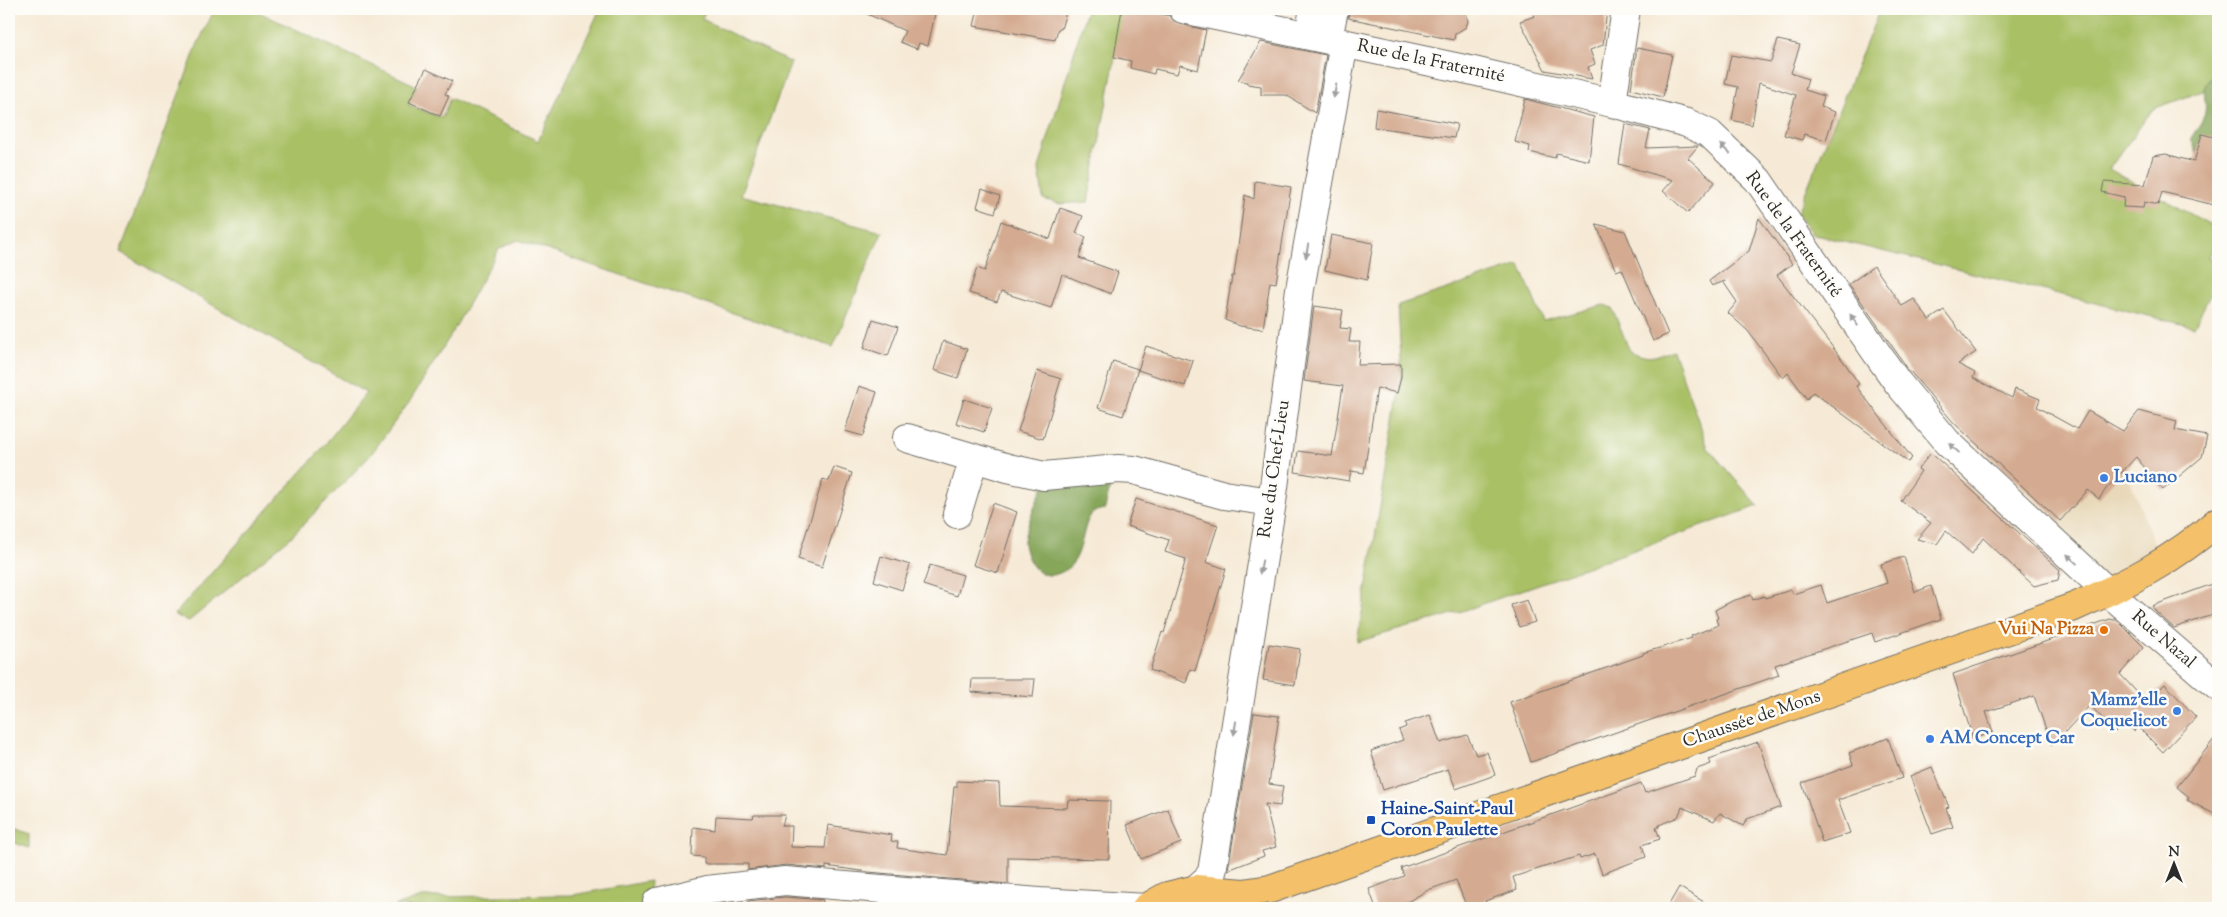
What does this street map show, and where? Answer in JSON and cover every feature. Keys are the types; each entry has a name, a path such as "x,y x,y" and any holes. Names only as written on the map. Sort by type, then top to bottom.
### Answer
{"main road":[{"name":"Chaussée de Mons","path":"1270,888 2074,607 2162,564 2195,542 2218,521"},
{"path":"1146,908 1167,896 1217,897 1270,888"},
{"path":"1245,908 1270,888"}],"street":[{"name":"Rue de la Fraternité","path":"1183,9 1327,39 1612,103 1700,128 1710,134 1758,180 1876,352 1923,414 1947,442 2108,592"},
{"path":"1314,9 1327,39"},
{"path":"1327,39 1334,9"},
{"path":"1612,103 1626,9"},
{"name":"Rue du Chef-Lieu","path":"1217,897 1208,878 1212,872 1272,502 1300,289 1327,39"},
{"path":"907,438 1044,476 1118,469 1134,470 1224,495 1272,502"},
{"path":"957,514 974,458"},
{"name":"Rue Nazal","path":"2108,592 2218,687"},
{"path":"657,902 707,890 784,881 1040,902 1146,908"}],"shaded area":[{"path":"2117,446 2162,564 2108,592 2039,528"}],"green space":[{"path":"215,9 252,9 417,86 409,105 442,118 450,98 538,141 600,9 706,9 702,19 791,63 741,195 882,232 833,347 518,240 499,249 452,333 410,401 369,457 291,537 189,621 174,615 319,452 366,393 120,252 198,43"},
{"path":"1087,9 1124,10 1088,202 1060,204 1043,199 1039,168"},
{"path":"1880,9 2218,9 2218,74 2209,79 2203,91 2153,109 2109,169 2218,229 2218,243 2215,242 2208,257 2218,262 2218,279 2194,327 1812,234 1797,213"},
{"path":"2218,74 2218,140 2201,136 2197,154 2191,138 2204,116 2204,93 2207,83"},
{"path":"1520,265 1543,321 1604,305 1612,308 1630,351 1642,356 1652,356 1673,350 1708,448 1758,506 1466,610 1357,642 1402,378 1398,305"},
{"path":"1111,483 1105,509 1091,515 1078,553 1069,567 1054,575 1041,573 1036,569 1028,558 1024,540 1031,515 1044,486"},
{"path":"9,827 29,834 29,848 9,841"},
{"path":"650,881 649,892 716,889 715,908 425,908 395,906 422,897 573,895"}],"building":[{"path":"856,9 936,9 928,46 919,43 917,49 900,42 905,31"},
{"path":"978,9 1067,9 1061,29 1058,29 1055,40 974,26"},
{"path":"1122,9 1135,9 1170,16 1180,24 1206,30 1198,70 1180,65 1177,74 1155,69 1154,74 1130,68 1131,61 1114,57"},
{"path":"1349,9 1459,9 1466,13 1468,21 1466,27 1455,34 1454,40 1348,18"},
{"path":"1528,9 1607,9 1603,45 1590,50 1595,64 1588,67 1592,79 1545,70 1520,21 1535,16"},
{"path":"1778,40 1800,45 1791,73 1808,79 1805,90 1824,96 1821,107 1835,112 1826,140 1804,134 1802,140 1784,135 1796,95 1759,83 1752,125 1732,120 1738,87 1725,84 1731,55 1771,62"},
{"path":"1261,42 1326,55 1315,113 1286,95 1261,95 1261,86 1247,84 1247,82 1238,80"},
{"path":"1637,48 1672,55 1663,97 1631,89"},
{"path":"426,69 452,81 445,94 449,96 440,116 409,102"},
{"path":"1525,99 1594,117 1589,161 1556,153 1555,158 1529,152 1530,146 1515,142"},
{"path":"1376,109 1457,124 1454,138 1374,127"},
{"path":"1625,124 1650,130 1646,148 1698,146 1688,158 1715,182 1688,213 1663,191 1673,180 1619,164"},
{"path":"2202,134 2218,138 2218,206 2162,192 2158,205 2144,202 2143,208 2123,207 2124,197 2102,192 2104,182 2145,185 2153,156 2166,154 2194,162"},
{"path":"1255,181 1291,187 1276,283 1270,282 1263,329 1240,326 1225,320 1232,276 1234,276 1245,195 1254,199"},
{"path":"982,189 1000,196 995,213 977,207"},
{"path":"1060,208 1083,216 1076,233 1086,237 1079,258 1118,272 1111,294 1062,274 1051,308 1001,292 997,302 969,293 977,268 985,271 1001,221 1050,239"},
{"path":"1759,218 1792,264 1777,275 1844,362 1859,384 1856,386 1912,458 1908,462 1813,392 1807,399 1788,373 1783,378 1748,331 1728,313 1737,302 1724,283 1725,281 1712,286 1709,281 1749,251"},
{"path":"1596,224 1625,231 1668,334 1653,341 1622,269 1616,271"},
{"path":"1331,235 1373,243 1367,280 1325,270"},
{"path":"1874,266 1902,306 1914,299 1929,320 1944,310 1976,352 1958,364 1975,373 1973,378 2012,398 2015,389 2040,399 2037,407 2077,429 2088,411 2123,431 2139,411 2177,421 2175,430 2207,436 2202,457 2163,490 2136,457 2099,499 2088,490 2060,521 1954,423 1908,369 1849,284"},
{"path":"1314,306 1343,310 1340,328 1351,329 1349,342 1360,342 1358,365 1401,364 1401,377 1397,393 1377,388 1364,473 1351,471 1349,481 1295,472 1298,451 1332,456 1343,386 1304,381"},
{"path":"873,319 898,327 888,356 864,348"},
{"path":"943,341 967,349 958,378 934,370"},
{"path":"1146,346 1193,361 1185,386 1138,370"},
{"path":"1113,361 1138,369 1123,416 1098,408"},
{"path":"1037,371 1061,379 1043,439 1018,431"},
{"path":"859,386 877,392 863,436 845,431"},
{"path":"964,399 992,408 984,432 956,423"},
{"path":"1931,453 2060,570 2058,580 2034,586 1983,538 1972,554 1946,531 1937,544 1917,539 1931,523 1901,501 1921,471 1918,469"},
{"path":"834,467 852,473 822,567 798,559 823,479 829,481"},
{"path":"1136,499 1218,525 1206,562 1226,569 1195,671 1190,669 1186,683 1150,670 1162,632 1164,633 1186,559 1165,552 1169,540 1127,526"},
{"path":"993,503 1017,512 998,573 973,565"},
{"path":"881,556 910,565 902,590 874,581"},
{"path":"1904,557 1915,592 1931,586 1941,619 1875,642 1872,633 1775,665 1779,675 1531,762 1510,702 1643,655 1643,653 1692,638 1691,636 1718,625 1715,610 1732,601 1751,595 1753,600 1791,590 1793,594 1821,585 1827,603 1887,583 1881,564"},
{"path":"930,565 963,575 957,596 923,585"},
{"path":"2218,582 2218,613 2174,628 2152,606"},
{"path":"1527,600 1535,622 1519,627 1511,605"},
{"path":"2110,619 2118,621 2144,647 2120,674 2146,702 2165,684 2196,717 2163,752 2138,727 2134,731 2124,723 2115,732 2090,705 2052,746 2034,696 1986,712 1993,732 1973,739 1953,674"},
{"path":"1269,644 1300,649 1295,685 1263,680"},
{"path":"972,679 1035,679 1033,697 971,692"},
{"path":"1254,713 1279,716 1269,784 1283,786 1280,806 1265,804 1276,847 1262,851 1264,856 1228,870"},
{"path":"1430,715 1440,743 1467,735 1476,755 1487,752 1495,775 1456,789 1448,769 1383,790 1371,751 1403,740 1399,730 1406,727 1405,723"},
{"path":"2218,734 2218,816 2187,800 2189,797 2177,787"},
{"path":"1888,738 1902,778 1838,800 1850,833 1822,842 1802,783 1853,765 1849,753"},
{"path":"1758,742 1781,807 1747,819 1743,826 1720,813 1714,821 1682,807 1678,817 1656,828 1660,839 1642,845 1646,857 1602,874 1595,854 1580,859 1579,856 1513,877 1517,890 1485,901 1488,908 1467,908 1456,880 1428,890 1409,901 1390,908 1376,908 1369,889 1404,876 1401,868 1641,783 1645,793 1695,776 1697,769 1711,764 1709,759"},
{"path":"1932,767 1949,807 1946,808 1953,827 1932,834 1910,776"},
{"path":"957,781 999,783 1000,806 1067,808 1068,800 1110,801 1109,859 1008,857 1008,884 868,872 826,866 826,869 786,865 748,870 748,864 704,864 704,857 692,856 693,827 715,830 716,816 753,818 754,815 785,815 782,826 792,826 791,847 825,848 828,825 892,835 891,841 898,842 897,848 947,855 954,787 957,787"},
{"path":"1168,809 1181,843 1141,859 1127,825"},
{"path":"1679,887 1714,908 1667,908"},
{"path":"785,897 823,900 822,908 748,908 748,901"}],"place":[{"name":"Luciano","path":"2104,478"},
{"name":"Vui Na Pizza","path":"2104,630"},
{"name":"Mamz'elle Coquelicot","path":"2177,711"},
{"name":"AM Concept Car","path":"1930,739"},
{"name":"Haine-Saint-Paul Coron Paulette","path":"1371,820"}]}
